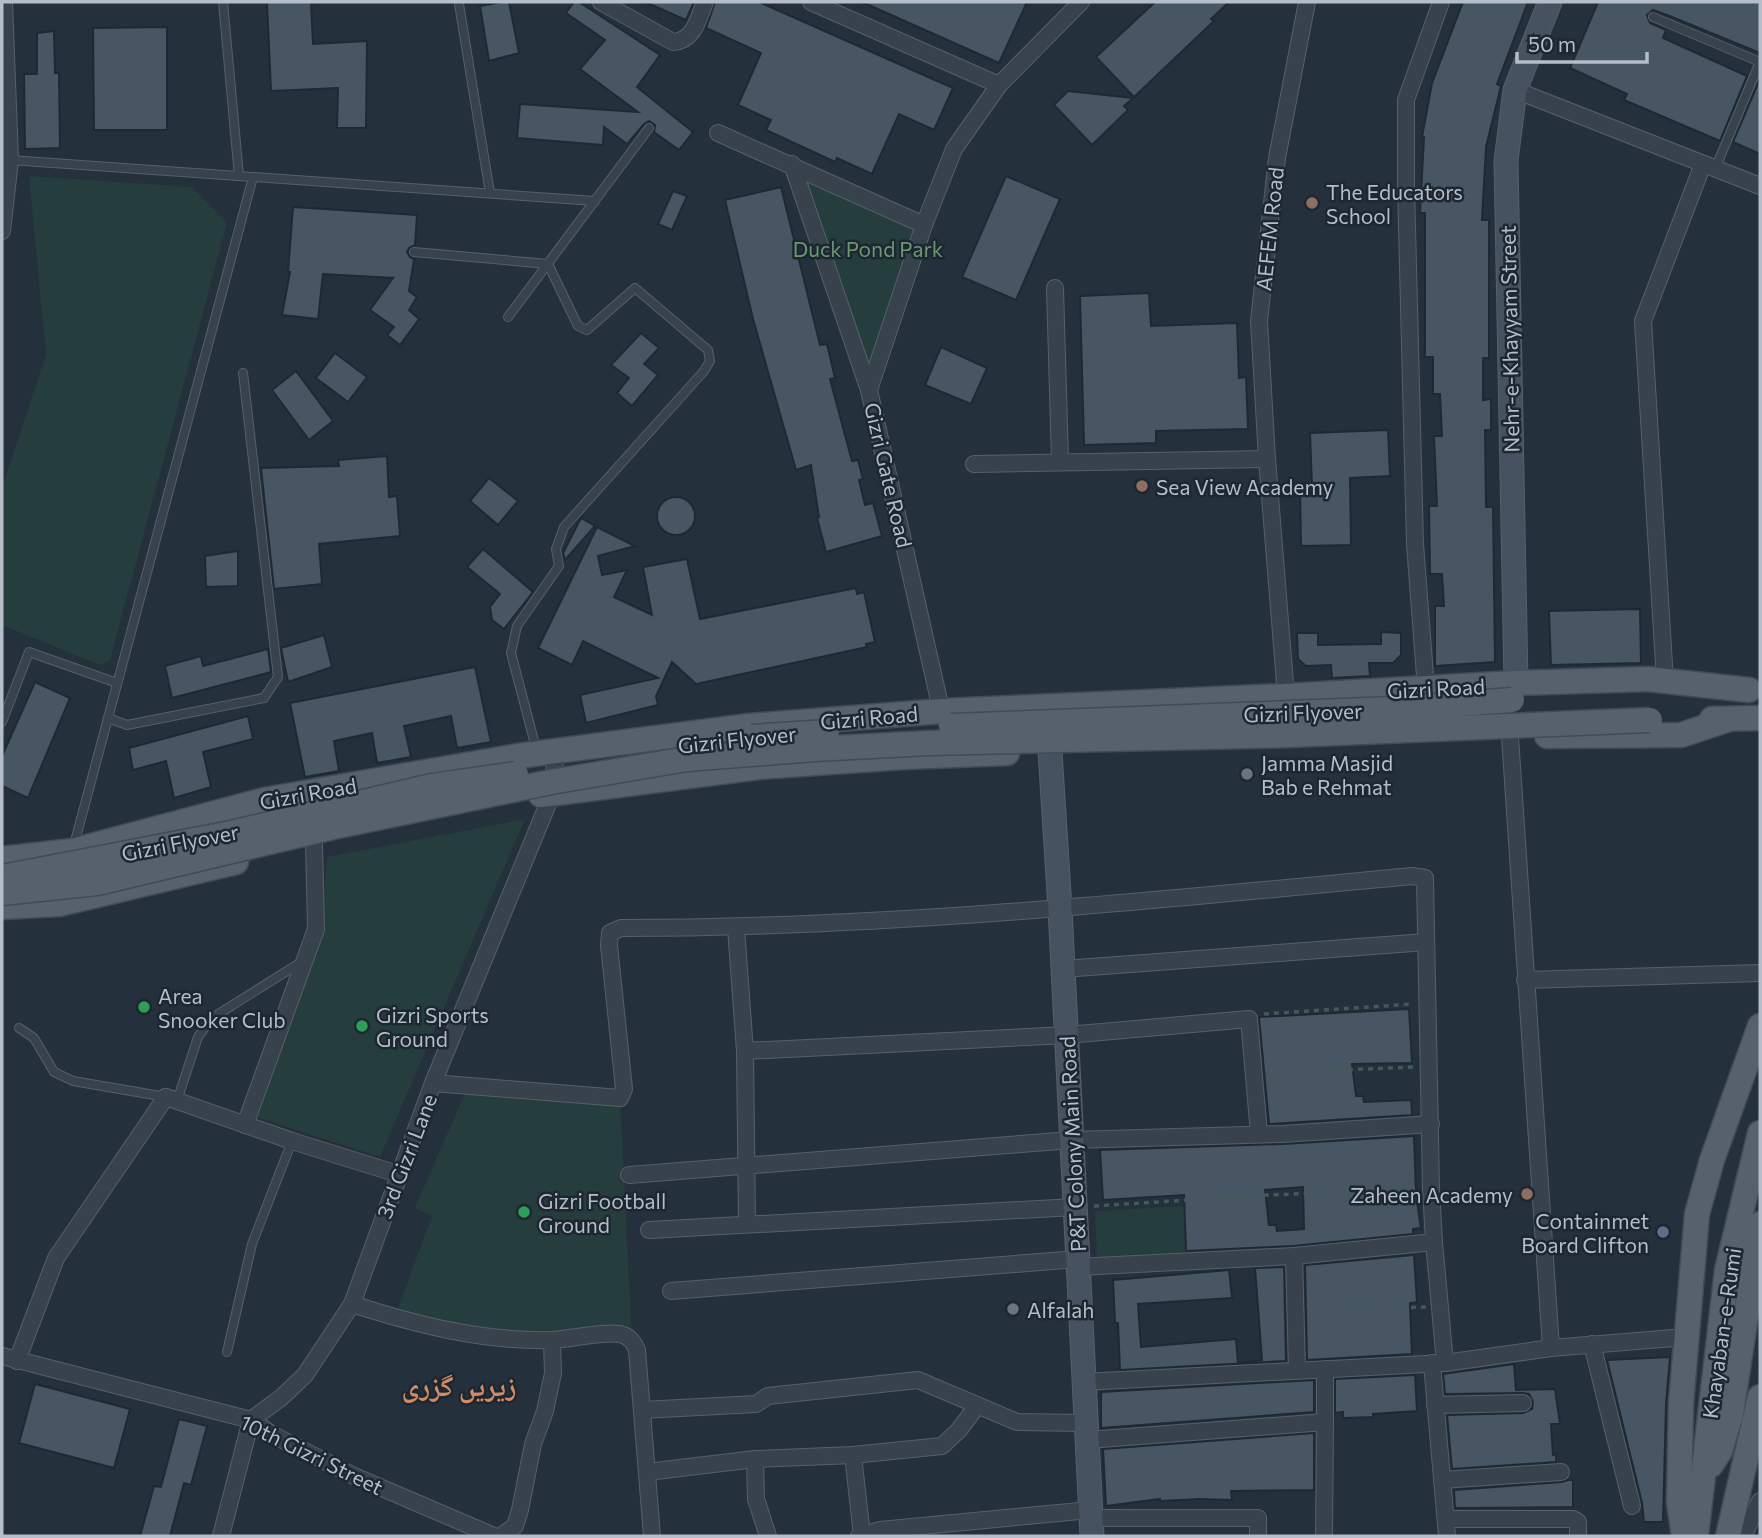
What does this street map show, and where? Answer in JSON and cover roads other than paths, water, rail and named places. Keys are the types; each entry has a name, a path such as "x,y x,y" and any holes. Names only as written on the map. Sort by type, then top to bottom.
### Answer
{"main road":[{"name":"Gizri Road","path":"2,859 72,851 264,800 546,752 749,726 943,710 1286,696 1516,683 1648,679 1658,686 1755,689"},
{"name":"Gizri Flyover","path":"2,877 231,833 432,786 524,773 654,748 791,733 1393,709 1658,686"},
{"name":"Gizri Flyover","path":"2,893 97,883 347,824 551,782 687,759 930,743 1289,735 1760,718"},
{"name":"Gizri Road","path":"2,907 59,904 104,895 314,843 552,793 759,767 1050,751 1510,737 1681,735 1729,719"},
{"path":"1684,1536 1679,1502 1686,1337 1697,1214 1712,1160 1760,1026"},
{"name":"Khayaban-e-Rumi","path":"1696,1536 1727,1270 1760,1133"},
{"path":"1702,1481 1720,1451 1731,1414 1760,1224"},
{"path":"1728,1536 1760,1397"}],"street":[{"path":"2,231 10,160 4,2"},
{"path":"601,2 673,42 685,40 691,35 705,2"},
{"path":"811,2 999,85"},
{"name":"Gizri Gate Road","path":"943,755 943,710 869,390 924,225 954,149 999,85 1081,2"},
{"name":"AEFEM Road","path":"1286,696 1259,321 1277,158 1307,2"},
{"path":"1426,689 1415,544 1406,100 1441,2"},
{"name":"Nehr-e-Khayyam Street","path":"1516,683 1506,161 1515,90 1550,2"},
{"path":"1515,90 1760,186"},
{"path":"718,133 924,225"},
{"path":"792,164 869,390"},
{"path":"1658,686 1643,321 1709,166"},
{"path":"1055,288 1060,461"},
{"path":"974,464 1268,459"},
{"path":"1510,737 1551,1348"},
{"name":"P&T Colony Main Road","path":"1050,751 1091,1522"},
{"name":"3rd Gizri Lane","path":"251,1420 282,1397 305,1375 352,1304 433,1083 552,793 546,752"},
{"path":"245,1125 316,929 314,843"},
{"path":"433,1083 620,1098 624,1089 609,946 610,933 621,928 736,928 1060,909 1412,876 1425,878 1432,1188 1439,1307 1436,1405 1447,1536"},
{"path":"736,928 745,1051 747,1224"},
{"path":"1063,969 1426,942"},
{"path":"1525,980 1760,973"},
{"path":"745,1051 1067,1035 1249,1019 1259,1134"},
{"path":"9,1359 56,1258 172,1099 398,1174"},
{"path":"629,1175 1071,1140 1259,1134 1432,1124"},
{"path":"649,1230 1075,1208"},
{"path":"671,1291 1078,1263 1294,1256 1434,1242"},
{"path":"1294,1256 1297,1371"},
{"path":"352,1304 411,1323 497,1338 552,1340 621,1334 632,1339 637,1350 652,1536"},
{"path":"1084,1382 1439,1363 1551,1348 1686,1337"},
{"path":"501,1536 515,1526 520,1510 533,1444 545,1411 553,1373 552,1340"},
{"path":"1592,1344 1632,1506"},
{"name":"10th Gizri Street","path":"9,1359 251,1420 273,1435 354,1476 494,1536"},
{"path":"1324,1536 1325,1369"},
{"path":"642,1410 755,1404 768,1396 918,1380 1017,1422 1086,1432 1325,1422"},
{"path":"1436,1405 1523,1403"},
{"path":"647,1472 755,1459 853,1455 942,1446 959,1430 977,1406"},
{"path":"221,1536 251,1420"},
{"path":"853,1455 860,1536 880,1530 1258,1518 1258,1536"},
{"path":"755,1459 756,1499 768,1536"},
{"path":"1442,1480 1561,1472"},
{"path":"1743,1536 1760,1501"},
{"path":"1446,1519 1573,1519 1578,1522 1578,1536"}],"lane":[{"path":"223,2 239,176"},
{"path":"459,4 490,193"},
{"path":"1653,17 1760,62 1709,166"},
{"path":"508,317 649,128"},
{"path":"10,160 595,201"},
{"path":"72,851 253,177"},
{"path":"414,252 548,264"},
{"path":"546,752 511,653 517,626 559,566 556,549 564,527 705,371 710,361 708,350 635,288 587,330 578,326 548,264"},
{"path":"108,718 127,725 264,698 278,677 243,373"},
{"path":"2,722 29,652 117,683"},
{"path":"19,1028 34,1038 54,1072 73,1081 172,1099 198,1037 212,1018 305,959"},
{"path":"227,1352 252,1244 292,1141"}],"place":[{"name":"The Educators School","path":"1312,203"},
{"name":"Sea View Academy","path":"1142,486"},
{"name":"Jamma Masjid Bab e Rehmat","path":"1247,774"},
{"name":"Area Snooker Club","path":"144,1007"},
{"name":"Gizri Sports Ground","path":"362,1026"},
{"name":"Zaheen Academy","path":"1527,1194"},
{"name":"Gizri Football Ground","path":"524,1212"},
{"name":"Containmet Board Clifton","path":"1663,1232"},
{"name":"Alfalah","path":"1013,1309"}],"district":[{"name":"زیریں گزری","path":"459,1385"}],"park label":[{"name":"Duck Pond Park","path":"868,248"}]}
